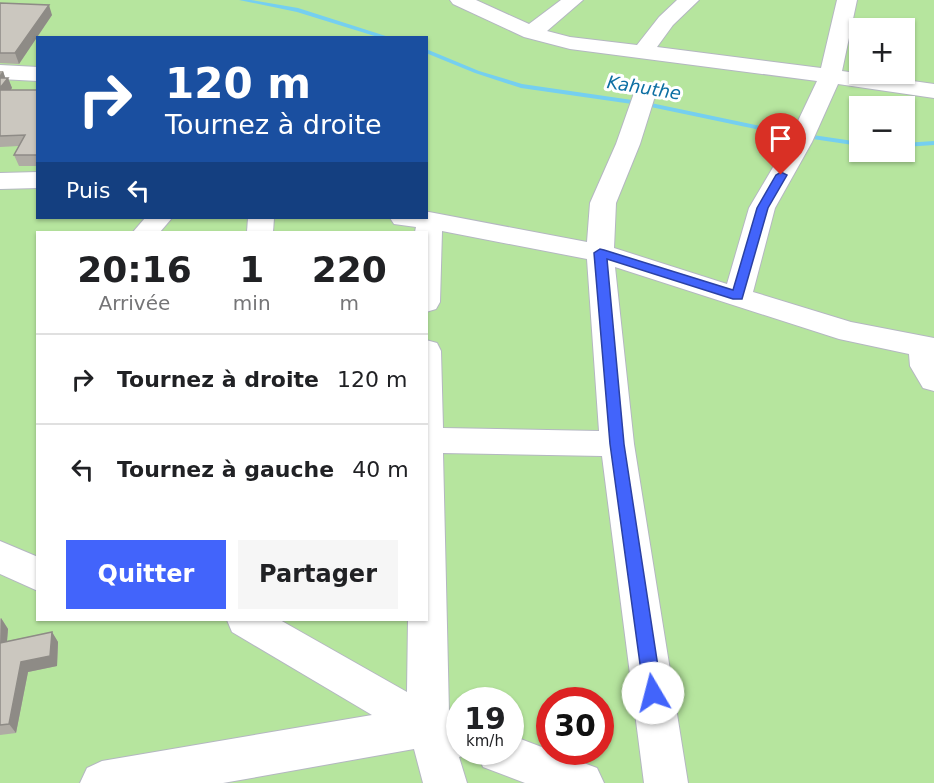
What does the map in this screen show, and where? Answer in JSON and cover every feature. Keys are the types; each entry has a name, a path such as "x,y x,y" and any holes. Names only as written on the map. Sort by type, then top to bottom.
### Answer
{"street":[{"path":"460,0 531,33 570,43 934,91"},
{"path":"531,33 573,0"},
{"path":"641,53 666,21 689,0"},
{"path":"738,296 762,208 800,142 830,76 847,0"},
{"path":"0,72 36,74"},
{"path":"645,93 603,203 600,253 617,444 666,783"},
{"path":"0,181 36,180"},
{"path":"147,231 158,219"},
{"path":"416,219 600,253 849,332 929,348 925,366 934,380"},
{"path":"428,440 617,444"},
{"path":"428,457 445,783"},
{"path":"0,556 36,574"},
{"path":"248,621 444,731"},
{"path":"102,783 444,731"},
{"path":"524,762 582,783"}],"green space":[{"path":"0,0 934,0 934,783 0,783"}],"building":[{"path":"0,3 49,5 15,53 0,53"},
{"path":"0,78 8,78 0,88"},
{"path":"0,90 36,90 36,155 14,155 25,135 0,136"},
{"path":"52,632 50,656 21,662 9,724 0,725 0,643"}],"waterway":[{"name":"Kahuthe","path":"242,0 298,10 382,36"},
{"name":"Kahuthe","path":"428,52 477,72 521,86 646,104 779,132 849,142"},
{"name":"Kahuthe","path":"915,144 934,143"}],"route":[{"path":"653,693 617,444 600,253 738,296 762,208 781,175"}]}
